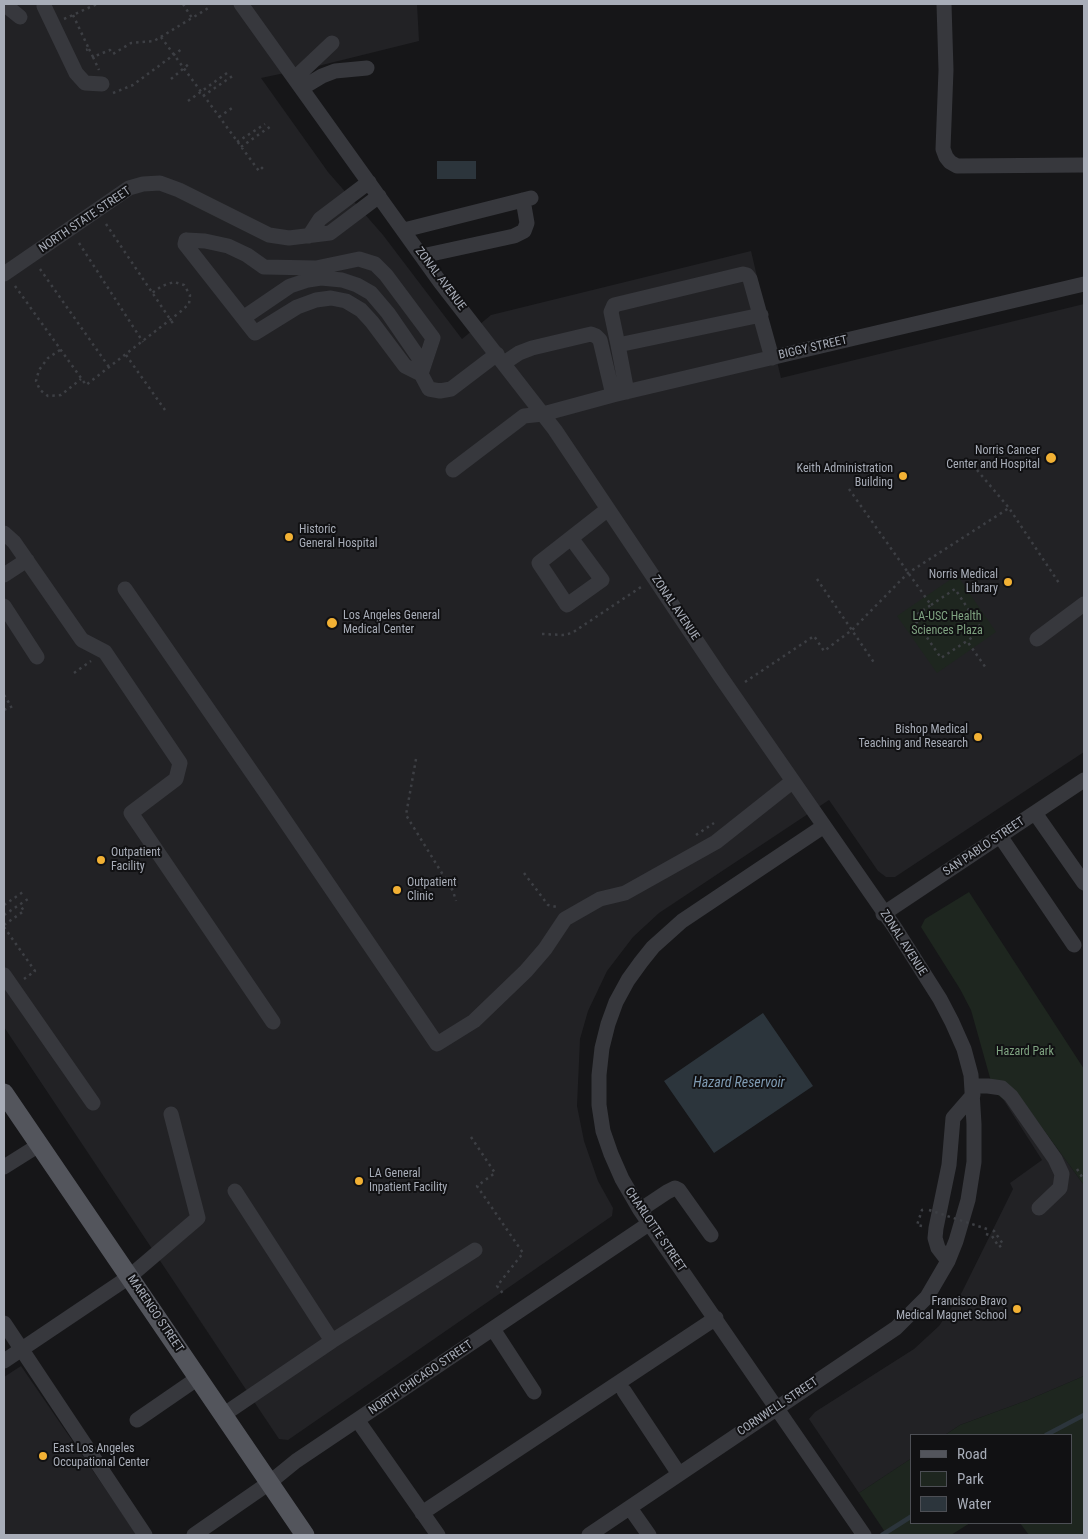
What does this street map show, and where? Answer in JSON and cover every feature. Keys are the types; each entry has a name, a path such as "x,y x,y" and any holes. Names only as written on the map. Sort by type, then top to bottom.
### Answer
{"main road":[{"name":"MARENGO STREET","path":"4,1096 306,1535"}],"street":[{"path":"4,4 20,17"},
{"name":"ZONAL AVENUE","path":"241,4 422,256 543,414 940,999 964,1049 972,1090 974,1162 968,1200 956,1242 948,1261"},
{"path":"944,4 946,70 943,149 950,162 958,166 1084,165"},
{"path":"44,6 76,73 85,83 106,89"},
{"path":"298,83 332,43"},
{"path":"298,83 335,71 367,68"},
{"path":"310,236 320,219 370,182"},
{"name":"NORTH STATE STREET","path":"4,274 129,188 143,184 160,183 179,190 270,235 289,238 330,233 380,196"},
{"path":"404,230 527,199 527,223 524,232 514,236 422,256"},
{"path":"186,240 205,240 228,246 247,255 264,267 316,268 359,260 375,264 386,275 433,338 421,374 405,366 372,322 361,310 346,301 331,298 316,300 297,307 255,333 185,244 186,240"},
{"path":"620,394 619,350 611,312 614,305 742,274 747,275 750,279 772,358"},
{"path":"243,318 290,286 321,278 342,280 357,285 371,293 419,358 421,374 429,389 440,391 451,389 500,358 518,354 532,348 591,334 600,340 620,394"},
{"name":"BIGGY STREET","path":"453,470 524,416 543,414 1084,284"},
{"path":"619,350 761,315"},
{"path":"571,538 608,509"},
{"path":"4,533 14,542 82,640 105,652 180,762 176,779 131,814 273,1022"},
{"path":"4,575 27,560"},
{"path":"124,589 274,803 437,1044 474,1021 546,949 565,919 600,899 625,893 716,842 793,781"},
{"path":"1037,639 1084,604"},
{"path":"4,606 37,657"},
{"name":"SAN PABLO STREET","path":"884,914 1084,780"},
{"path":"1035,813 1084,883"},
{"name":"CHARLOTTE STREET","path":"824,826 682,922 667,934 641,962 616,1002 608,1024 602,1048 599,1075 599,1104 603,1131 611,1154 622,1179 640,1210 864,1535"},
{"path":"1000,836 1074,945"},
{"path":"4,975 93,1103"},
{"path":"948,1261 938,1248 935,1238 936,1228 949,1165 953,1118 972,1090 996,1086 1002,1088 1011,1096 1055,1159 1062,1174 1060,1188 1040,1208"},
{"path":"4,1361 129,1276 198,1218 171,1114"},
{"path":"4,1167 39,1145"},
{"path":"640,1210 675,1188 679,1190 712,1236"},
{"path":"235,1191 332,1341"},
{"name":"NORTH CHICAGO STREET","path":"194,1535 269,1483 296,1461 650,1223"},
{"path":"223,1415 332,1341 474,1250"},
{"name":"CORNWELL STREET","path":"589,1535 896,1328 928,1297 948,1261"},
{"path":"422,1512 716,1318"},
{"path":"5,1324 145,1535"},
{"path":"493,1330 534,1392"},
{"path":"137,1420 198,1378"},
{"path":"624,1391 679,1474"},
{"path":"358,1421 438,1535"},
{"path":"630,1508 649,1535"}],"path":[{"path":"60,21 97,4"},
{"path":"183,4 192,18"},
{"path":"73,15 88,50 93,57 110,50 113,54 131,44 154,41 210,8"},
{"path":"161,37 259,171 265,165"},
{"path":"106,89 133,85 183,48"},
{"path":"171,79 190,64"},
{"path":"188,101 227,73"},
{"path":"203,96 234,75"},
{"path":"219,117 232,108"},
{"path":"237,142 265,124"},
{"path":"241,147 271,126"},
{"path":"106,224 174,325"},
{"path":"79,243 143,342"},
{"path":"40,269 109,367"},
{"path":"15,286 86,385 189,304 190,295 184,285 174,282 162,286 152,293"},
{"path":"60,350 48,358 38,370 36,380 40,390 48,396 61,395 81,379"},
{"path":"126,354 165,410"},
{"path":"978,470 1009,508 1059,583"},
{"path":"849,489 932,605"},
{"path":"745,682 814,636 824,650 852,630 908,573 1009,508"},
{"path":"817,579 875,664"},
{"path":"542,634 564,635 572,633 641,587"},
{"path":"955,590 982,630 941,658 913,617 932,605 955,590"},
{"path":"967,641 986,668"},
{"path":"74,673 86,664"},
{"path":"4,695 11,706"},
{"path":"4,710 15,705"},
{"path":"416,759 406,815 453,891 456,901"},
{"path":"695,836 719,820"},
{"path":"524,872 548,905 563,907"},
{"path":"4,905 23,892"},
{"path":"4,915 28,899"},
{"path":"19,982 35,970 4,926 24,911 20,904"},
{"path":"471,1137 495,1173 477,1186 523,1253 497,1286 505,1296"},
{"path":"925,1218 922,1226 917,1225 922,1210 930,1210 990,1230 994,1232 1003,1244 999,1247 992,1236 986,1234"}],"shaded area":[{"name":"Los Angeles General Medical Center","path":"4,4 417,4 419,41 261,78 328,172 383,235 462,339 491,315 751,251 781,378 1084,304 1084,752 895,877 886,877 878,871 829,800 659,913 633,937 607,971 588,1011 580,1039 577,1106 584,1141 598,1181 613,1208 612,1216 288,1440 279,1439 4,1027"},
{"name":"Francisco Bravo Medical Magnet School","path":"1016,1092 1084,1185 1084,1376 1028,1400 960,1425 946,1434 910,1434 910,1459 859,1493 809,1419 815,1412 914,1349 939,1326 962,1292 1013,1189 1010,1183 1042,1160 1003,1099"},
{"name":"East Los Angeles Occupational Center","path":"21,1366 137,1535 4,1535 4,1377"}],"green space":[{"name":"LA-USC Health Sciences Plaza","path":"957,575 996,632 937,673 897,616"},
{"name":"Hazard Park","path":"969,892 1084,1069 1084,1185 1016,1092 1003,1099 994,1092 971,1010 921,927 925,919"},
{"path":"1084,1376 1084,1535 1029,1535 1021,1524 1073,1524 1073,1434 946,1434 960,1425 1028,1400"},
{"path":"910,1459 910,1524 968,1524 951,1535 887,1535 859,1493"}],"water":[{"path":"437,161 476,161 476,179 437,179"},
{"name":"Hazard Reservoir","path":"763,1013 813,1086 714,1153 664,1081"}],"waterway":[{"path":"1048,1434 1084,1415"},
{"path":"882,1535 910,1517"}],"place":[{"name":"Norris Cancer Center and Hospital","path":"1051,458"},
{"name":"Keith Administration Building","path":"903,476"},
{"name":"Historic General Hospital","path":"289,537"},
{"name":"Norris Medical Library","path":"1008,582"},
{"name":"Los Angeles General Medical Center","path":"332,623"},
{"name":"Bishop Medical Teaching and Research","path":"978,737"},
{"name":"Outpatient Facility","path":"101,860"},
{"name":"Outpatient Clinic","path":"397,890"},
{"name":"LA General Inpatient Facility","path":"359,1181"},
{"name":"Francisco Bravo Medical Magnet School","path":"1017,1309"},
{"name":"East Los Angeles Occupational Center","path":"43,1456"}]}
